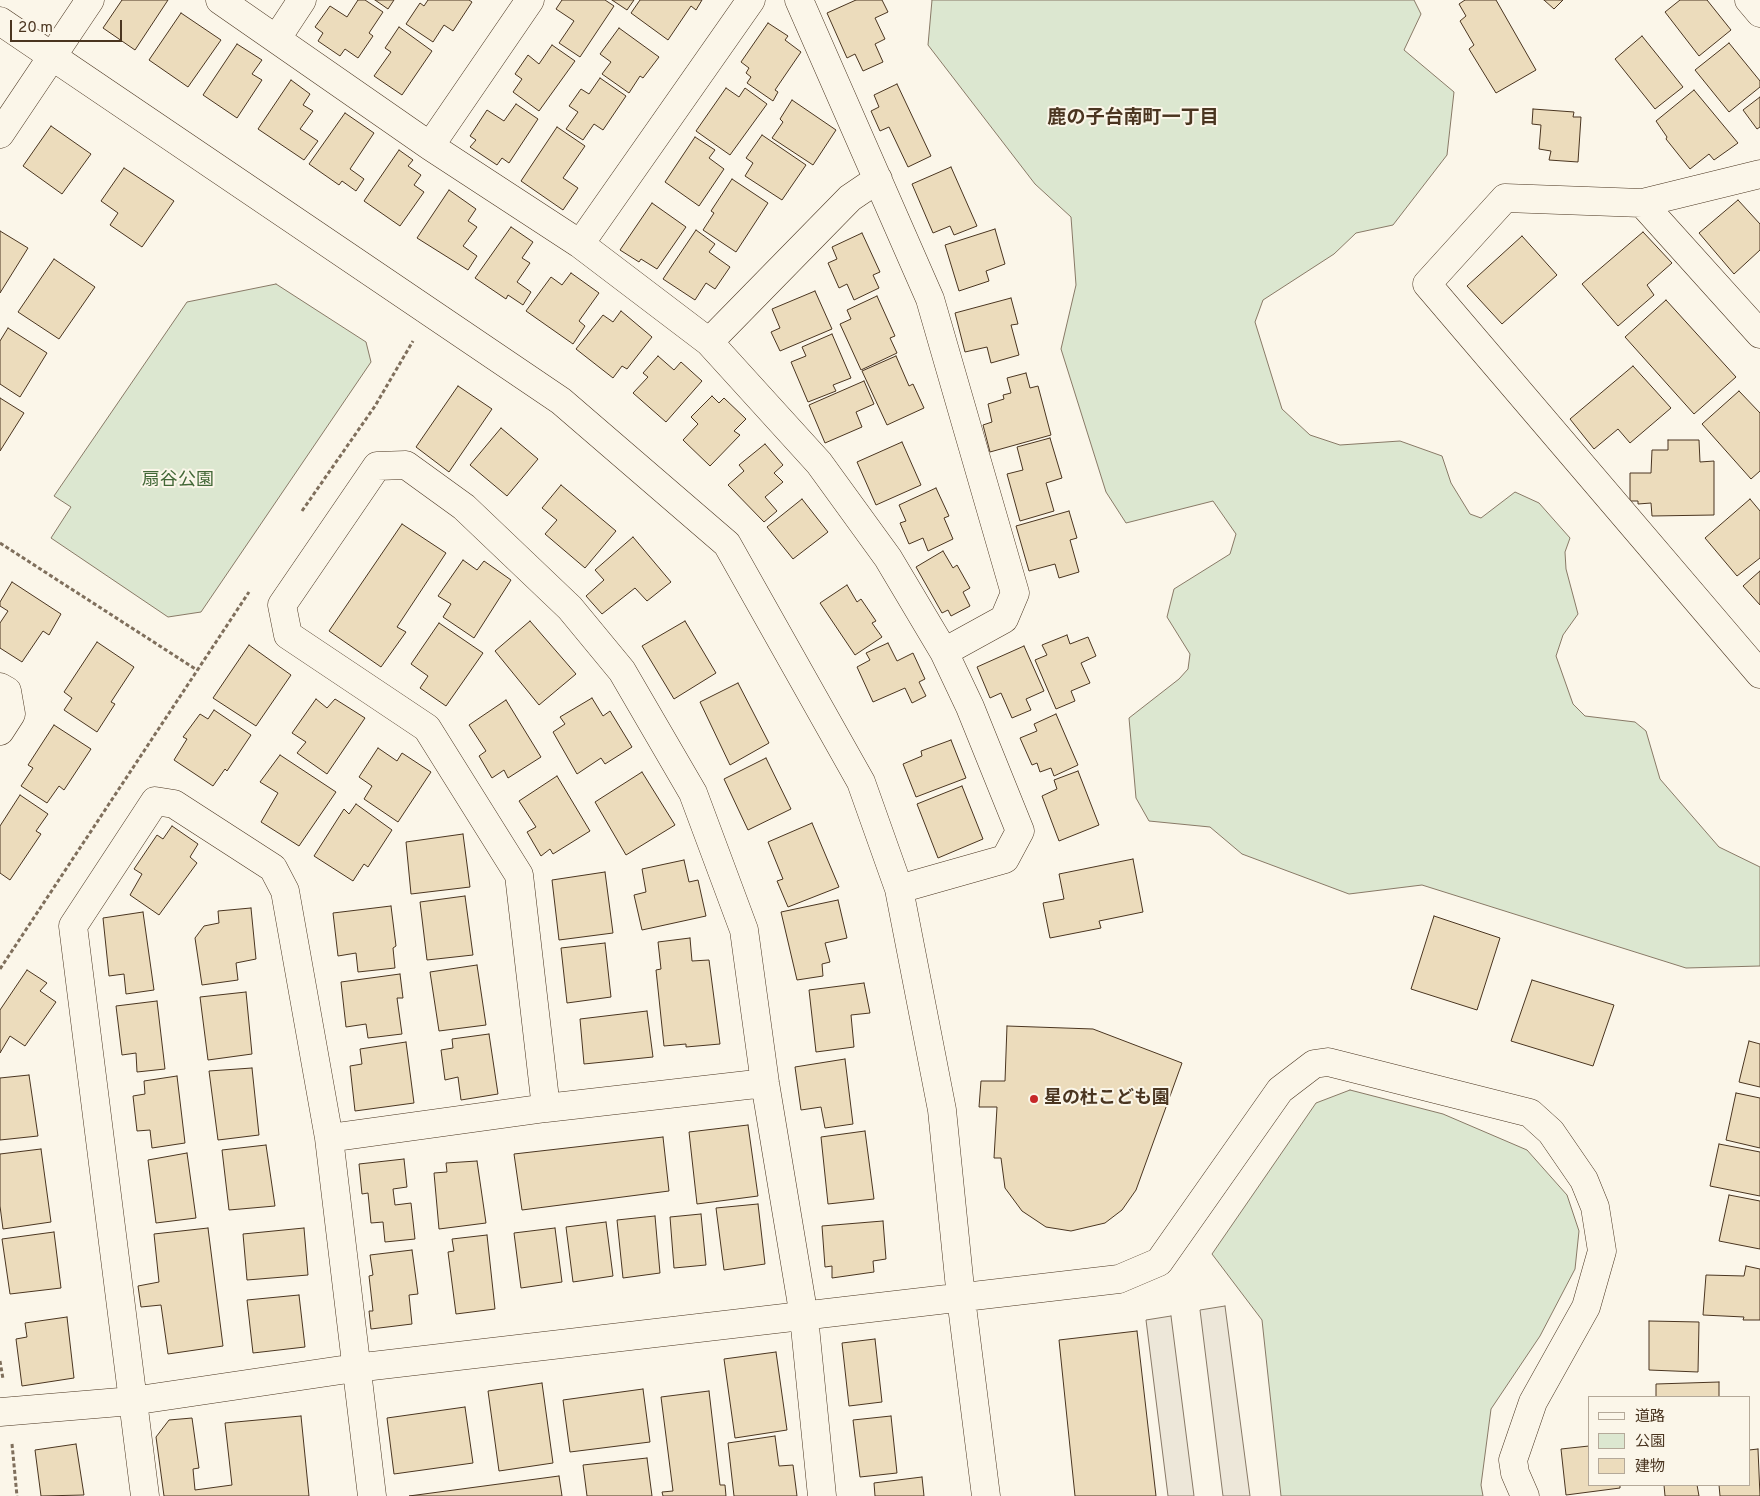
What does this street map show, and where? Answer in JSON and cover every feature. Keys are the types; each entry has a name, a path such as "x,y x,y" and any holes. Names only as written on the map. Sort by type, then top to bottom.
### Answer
{"street":[{"path":"0,134 90,0"},
{"path":"220,0 430,146 580,244 709,342 819,463 888,558 944,652 970,707 1020,831 1005,859 899,889"},
{"path":"277,38 302,0"},
{"path":"430,146 530,0"},
{"path":"580,244 751,0"},
{"path":"799,0 930,299 1015,593 1004,619 944,652"},
{"path":"1749,0 1760,13"},
{"path":"0,22 561,400 727,544 861,782 899,889 942,1110 961,1298 986,1496"},
{"path":"1760,174 1642,203 1505,198 1427,284 1760,674"},
{"path":"709,342 850,198 878,179"},
{"path":"1642,203 1760,334"},
{"path":"546,1108 519,875 427,728 288,635 282,605 377,466 406,465 464,507 570,608 622,671 693,793 744,930 765,1082 804,1317 822,1496"},
{"path":"0,687 6,691 10,714 0,731"},
{"path":"145,1496 73,926 155,801 174,804 273,868 285,891 329,1138 355,1368 372,1496"},
{"path":"0,1412 132,1401 355,1368 1119,1280 1158,1262 1280,1090 1314,1064 1328,1062 1530,1113 1550,1132 1584,1180 1595,1208 1602,1251 1586,1307 1533,1402 1513,1460 1515,1473 1525,1496"},
{"path":"329,1138 546,1108 765,1082"}],"path":[{"path":"300,515 375,406 430,312"},
{"path":"0,542 197,670"},
{"path":"0,969 251,588"}],"green space":[{"path":"932,0 1414,0 1421,14 1404,50 1454,92 1447,155 1393,225 1356,233 1334,254 1263,300 1255,322 1282,409 1310,435 1340,445 1400,441 1442,456 1451,483 1470,514 1481,518 1515,492 1539,503 1570,538 1565,552 1566,569 1578,614 1563,635 1556,656 1573,704 1585,716 1635,722 1646,731 1660,779 1719,847 1760,867 1760,966 1686,968 1422,885 1349,894 1242,854 1210,827 1149,821 1136,798 1129,718 1179,679 1188,669 1190,654 1167,617 1174,589 1230,554 1236,534 1213,501 1126,523 1106,492 1061,349 1076,285 1071,217 1035,184 928,45"},
{"name":"扇谷公園","path":"276,284 366,342 371,362 201,612 168,617 51,538 71,507 54,496 187,302"},
{"path":"1350,1090 1443,1114 1527,1150 1567,1195 1579,1231 1575,1269 1540,1336 1491,1409 1481,1485 1483,1496 1281,1496 1262,1320 1212,1254 1316,1103"}],"shaded area":[{"path":"1225,1306 1250,1496 1223,1496 1200,1310"},
{"path":"1171,1316 1194,1496 1168,1496 1146,1320"}],"building":[{"path":"122,0 168,0 135,50 103,28"},
{"path":"358,0 365,0 383,12 369,33 373,36 358,58 345,49 340,56 318,41 323,33 315,27 330,6 347,17"},
{"path":"375,0 394,0 388,9"},
{"path":"428,0 469,0 472,2 453,31 444,25 433,42 406,24 420,3 424,6"},
{"path":"562,0 605,0 614,6 580,57 559,43 574,21 556,9"},
{"path":"612,0 634,0 627,10"},
{"path":"640,0 702,0 696,10 691,6 668,40 631,13"},
{"path":"856,0 882,0 888,12 875,18 885,39 875,44 883,62 863,71 855,54 847,58 827,13"},
{"path":"1465,0 1496,0 1536,70 1496,93 1469,49 1474,45 1460,21 1466,16 1459,4"},
{"path":"1544,0 1563,0 1554,9"},
{"path":"1680,0 1707,0 1731,30 1699,56 1665,12"},
{"path":"181,13 221,40 188,87 149,60"},
{"path":"768,23 788,36 785,40 801,52 775,90 778,92 773,101 747,83 751,77 746,73 749,68 741,62"},
{"path":"399,27 432,51 402,95 374,76 391,52 385,48"},
{"path":"619,28 659,57 643,78 640,76 629,93 602,74 611,62 600,54"},
{"path":"1642,36 1683,87 1655,109 1615,59"},
{"path":"1729,43 1760,81 1760,87 1729,112 1695,70"},
{"path":"237,44 262,60 252,74 262,80 237,118 203,95"},
{"path":"552,45 575,61 539,111 513,92 522,79 515,74 528,55 539,64"},
{"path":"600,78 626,96 603,130 594,124 583,140 566,129 578,112 569,106 581,89 589,94"},
{"path":"291,80 310,94 303,105 313,111 300,129 318,141 304,160 258,129"},
{"path":"897,84 931,156 908,167 889,127 880,131 871,111 879,107 874,95"},
{"path":"726,88 739,97 745,88 767,104 730,155 696,131"},
{"path":"1694,90 1738,143 1714,160 1709,154 1690,169 1666,139 1667,137 1656,121"},
{"path":"1760,97 1760,127 1757,129 1743,110"},
{"path":"792,100 836,130 813,165 772,138 783,122 780,119"},
{"path":"516,104 538,119 509,163 502,158 497,165 470,147 476,140 470,136 487,110 504,121"},
{"path":"1533,109 1574,112 1573,117 1581,117 1578,162 1549,160 1551,151 1539,149 1541,125 1532,124"},
{"path":"345,113 374,133 350,169 364,179 356,191 342,181 339,185 309,164"},
{"path":"51,126 91,154 62,194 23,166"},
{"path":"557,127 585,146 563,178 578,188 563,210 521,181"},
{"path":"762,135 806,165 782,200 745,176 753,163 746,158"},
{"path":"695,137 715,150 709,158 724,169 699,206 665,182"},
{"path":"399,150 413,160 408,166 421,175 414,185 424,192 400,226 364,201"},
{"path":"951,167 977,226 954,235 950,226 933,233 912,184"},
{"path":"124,168 174,201 142,247 110,225 118,213 101,201"},
{"path":"732,179 768,203 736,252 703,230 714,213 711,211"},
{"path":"449,190 476,209 468,221 477,227 463,246 477,256 468,270 417,238"},
{"path":"1738,200 1760,224 1760,250 1734,274 1699,233"},
{"path":"652,203 686,227 657,269 641,259 639,262 620,250"},
{"path":"511,227 533,242 522,258 530,263 517,282 531,292 523,305 508,295 506,299 475,278"},
{"path":"995,229 1005,264 986,271 989,281 959,291 945,245"},
{"path":"696,230 715,244 709,252 730,267 715,289 706,283 695,300 663,279"},
{"path":"0,231 28,248 0,293"},
{"path":"1643,232 1672,263 1647,285 1654,295 1618,326 1582,284"},
{"path":"862,233 880,272 873,275 879,288 854,300 847,284 839,288 828,263 837,259 832,247"},
{"path":"1522,236 1557,275 1502,324 1467,286"},
{"path":"54,259 95,287 59,339 18,312"},
{"path":"571,273 599,293 579,321 585,326 573,344 526,311 551,277 562,285"},
{"path":"815,291 832,329 780,351 771,332 780,328 772,309"},
{"path":"877,296 895,336 890,338 897,353 861,370 840,324 851,319 847,310"},
{"path":"1011,298 1018,324 1011,325 1019,355 991,363 987,347 965,352 955,313"},
{"path":"1666,300 1736,377 1694,414 1625,337"},
{"path":"621,311 652,337 627,369 622,366 613,378 576,349 603,315 613,322"},
{"path":"8,328 47,353 20,397 0,384 0,341"},
{"path":"832,334 851,378 833,385 836,391 808,402 791,362 806,356 802,347"},
{"path":"658,356 674,370 681,362 702,381 666,422 633,393 648,377 643,373"},
{"path":"896,356 909,386 913,384 924,408 887,425 862,371"},
{"path":"1633,366 1671,408 1630,443 1618,429 1594,449 1570,419"},
{"path":"1026,373 1030,388 1038,386 1051,435 990,452 983,425 992,422 988,404 1004,399 1003,395 1011,393 1007,378"},
{"path":"864,381 874,404 856,412 862,427 825,443 809,405"},
{"path":"458,386 492,409 449,472 416,447"},
{"path":"1739,391 1760,413 1760,471 1751,479 1702,424"},
{"path":"712,396 719,403 724,398 746,419 734,431 740,435 710,466 683,440 698,424 691,417"},
{"path":"0,398 24,413 0,451"},
{"path":"501,428 538,459 507,496 470,465"},
{"path":"1050,438 1062,478 1046,483 1054,511 1020,521 1007,474 1023,470 1017,447"},
{"path":"1668,440 1699,440 1700,462 1714,461 1714,515 1652,516 1651,503 1638,504 1638,501 1630,501 1630,473 1651,473 1652,450 1668,450"},
{"path":"902,442 921,485 876,505 857,462"},
{"path":"765,444 783,465 774,473 783,482 765,497 777,511 764,522 728,485 744,471 739,465"},
{"path":"561,485 616,531 585,568 545,534 557,520 542,508"},
{"path":"936,488 949,516 944,518 953,539 928,551 923,538 909,544 900,523 906,521 899,505"},
{"path":"802,499 828,532 793,559 767,527"},
{"path":"1750,499 1760,511 1760,558 1737,576 1705,538"},
{"path":"1069,511 1077,538 1070,540 1079,572 1059,578 1055,564 1029,571 1016,526"},
{"path":"402,524 446,553 397,627 406,632 381,667 329,631"},
{"path":"633,537 671,582 647,601 635,588 602,614 586,596 604,580 595,570"},
{"path":"943,551 953,568 957,565 970,588 963,592 970,606 951,616 948,610 942,613 916,567"},
{"path":"463,560 477,570 484,561 511,580 474,638 443,617 451,604 438,596"},
{"path":"1760,571 1760,605 1743,586"},
{"path":"12,582 61,614 49,635 43,631 22,662 0,648 0,623 8,611 0,606 0,602"},
{"path":"847,585 857,602 861,599 876,621 872,623 882,637 855,655 820,603"},
{"path":"530,621 576,674 539,705 495,651"},
{"path":"685,621 716,673 674,699 642,646"},
{"path":"439,623 483,653 446,706 420,688 428,676 411,664"},
{"path":"1067,635 1070,644 1088,637 1096,656 1081,663 1090,683 1071,691 1075,701 1056,709 1035,660 1047,655 1042,645"},
{"path":"97,642 134,667 111,702 115,704 97,732 64,710 72,698 64,692"},
{"path":"888,643 897,661 913,653 925,679 919,682 926,696 912,703 905,688 873,702 857,667 870,660 866,653"},
{"path":"249,645 291,675 256,726 213,698"},
{"path":"1024,646 1044,691 1026,699 1031,710 1012,718 1001,693 990,698 977,667"},
{"path":"738,683 769,743 730,765 700,702"},
{"path":"592,698 603,716 610,711 632,747 605,764 601,758 577,774 553,732 565,724 560,717"},
{"path":"316,699 327,708 335,699 365,718 327,774 297,753 306,742 292,733"},
{"path":"506,700 541,757 508,778 504,770 492,778 479,756 486,751 469,725"},
{"path":"214,710 251,735 227,771 225,769 213,786 174,760 187,739 183,737 200,714 208,719"},
{"path":"1056,714 1078,765 1054,776 1051,768 1040,772 1037,763 1032,765 1020,738 1037,731 1034,724"},
{"path":"54,725 91,749 64,790 59,786 47,803 21,786 33,768 28,765"},
{"path":"951,740 966,778 916,797 903,764 922,756 921,751"},
{"path":"378,748 397,761 402,753 431,772 398,822 364,799 372,786 359,777"},
{"path":"280,755 336,792 299,846 261,822 278,793 260,782"},
{"path":"766,758 791,809 748,830 724,779"},
{"path":"1078,771 1099,825 1059,841 1042,796 1057,789 1054,780"},
{"path":"642,772 675,825 626,855 595,802"},
{"path":"557,776 590,831 553,854 550,849 541,856 527,832 536,827 519,801"},
{"path":"962,786 983,839 938,858 917,804"},
{"path":"20,795 48,814 36,831 41,834 10,880 0,873 0,826"},
{"path":"356,804 392,830 368,867 364,864 353,881 314,856 344,809 349,814"},
{"path":"812,823 839,887 788,907 777,881 783,879 768,842"},
{"path":"172,826 198,844 190,857 197,863 159,915 130,895 142,874 134,869 157,835 163,839"},
{"path":"463,834 470,887 411,894 406,842"},
{"path":"1133,859 1143,912 1099,921 1101,928 1050,938 1043,903 1064,899 1059,874"},
{"path":"684,860 689,882 698,880 706,916 642,930 634,895 646,892 642,869"},
{"path":"605,872 613,933 559,940 552,880"},
{"path":"465,896 473,955 427,960 420,902"},
{"path":"838,900 847,938 825,943 830,962 822,964 823,976 797,980 781,912"},
{"path":"391,906 396,946 393,948 395,968 358,972 356,953 338,956 333,913"},
{"path":"251,908 256,959 236,963 238,980 202,985 195,938 204,926 219,923 218,911"},
{"path":"143,912 154,990 126,994 124,974 109,976 103,918"},
{"path":"1434,916 1500,938 1477,1010 1411,989"},
{"path":"690,938 692,961 709,960 720,1044 686,1047 686,1044 664,1046 656,970 661,969 658,942"},
{"path":"605,943 611,997 567,1003 561,948"},
{"path":"477,965 486,1025 439,1031 430,972"},
{"path":"27,970 47,983 40,991 56,1002 25,1046 10,1036 0,1053 0,1010"},
{"path":"400,974 403,998 397,998 402,1034 368,1038 366,1024 346,1027 341,982"},
{"path":"1532,980 1614,1005 1593,1066 1511,1041"},
{"path":"864,983 870,1013 851,1015 854,1047 816,1052 809,990"},
{"path":"246,992 252,1054 208,1060 200,997"},
{"path":"157,1001 165,1069 137,1072 136,1053 122,1055 116,1006"},
{"path":"647,1011 653,1057 584,1064 580,1019"},
{"path":"1007,1026 1093,1029 1182,1063 1136,1190 1122,1210 1105,1223 1071,1231 1046,1227 1022,1211 1005,1188 1001,1158 994,1158 997,1107 979,1107 981,1081 1005,1081"},
{"path":"489,1034 498,1094 461,1100 458,1077 445,1080 441,1050 453,1048 452,1039"},
{"path":"1749,1041 1760,1044 1760,1087 1739,1082"},
{"path":"406,1042 414,1103 355,1111 350,1066 362,1064 360,1049"},
{"path":"845,1059 853,1124 825,1128 821,1107 801,1110 795,1067"},
{"path":"252,1068 259,1135 218,1140 209,1071"},
{"path":"29,1075 38,1136 0,1140 0,1078"},
{"path":"177,1076 185,1143 152,1148 150,1130 137,1131 133,1096 145,1094 144,1081"},
{"path":"1736,1093 1760,1098 1760,1148 1726,1140"},
{"path":"748,1125 758,1196 697,1204 689,1132"},
{"path":"865,1131 874,1199 828,1204 821,1137"},
{"path":"663,1137 669,1191 522,1210 514,1154"},
{"path":"1719,1144 1760,1152 1760,1196 1710,1186"},
{"path":"266,1145 275,1206 229,1210 222,1150"},
{"path":"41,1149 51,1222 3,1229 0,1206 0,1154"},
{"path":"187,1153 196,1218 156,1223 148,1160"},
{"path":"404,1159 407,1187 393,1189 395,1205 411,1203 415,1239 385,1242 383,1222 371,1223 368,1193 362,1194 359,1164"},
{"path":"477,1161 486,1223 439,1229 434,1173 447,1172 446,1163"},
{"path":"1729,1195 1760,1201 1760,1249 1719,1241"},
{"path":"758,1204 765,1264 724,1270 716,1208"},
{"path":"701,1214 706,1265 674,1268 670,1217"},
{"path":"655,1216 660,1273 623,1278 617,1220"},
{"path":"883,1221 886,1259 873,1261 874,1272 832,1278 832,1266 825,1267 822,1226"},
{"path":"606,1222 613,1276 573,1282 566,1227"},
{"path":"208,1228 223,1346 168,1354 161,1305 141,1307 138,1286 159,1282 154,1234"},
{"path":"304,1228 308,1275 247,1280 243,1234"},
{"path":"555,1228 562,1282 521,1288 514,1233"},
{"path":"54,1232 61,1288 10,1294 2,1239"},
{"path":"487,1235 495,1309 456,1314 448,1252 454,1251 452,1239"},
{"path":"412,1250 418,1294 409,1295 412,1324 371,1329 369,1311 373,1311 369,1276 373,1275 370,1255"},
{"path":"1746,1266 1760,1269 1760,1320 1743,1320 1744,1317 1703,1315 1706,1275 1744,1276"},
{"path":"299,1295 305,1347 253,1353 247,1300"},
{"path":"67,1317 74,1378 22,1386 16,1339 27,1337 25,1323"},
{"path":"1649,1321 1699,1322 1698,1372 1649,1370"},
{"path":"1137,1331 1156,1496 1075,1496 1059,1340"},
{"path":"875,1339 882,1402 849,1406 842,1343"},
{"path":"776,1352 787,1430 735,1438 724,1359"},
{"path":"1719,1382 1719,1396 1656,1396 1656,1384"},
{"path":"542,1383 553,1463 499,1471 488,1391"},
{"path":"643,1389 650,1442 570,1452 563,1400"},
{"path":"709,1391 720,1485 725,1485 726,1496 663,1496 662,1492 673,1491 661,1397"},
{"path":"465,1407 473,1463 394,1474 387,1418"},
{"path":"301,1416 309,1496 164,1496 156,1437 169,1420 192,1418 199,1468 193,1469 195,1490 232,1485 225,1423"},
{"path":"891,1416 897,1473 860,1477 853,1420"},
{"path":"775,1436 779,1466 793,1465 797,1496 734,1496 728,1443"},
{"path":"76,1444 84,1495 41,1496 35,1450"},
{"path":"1588,1446 1588,1486 1620,1486 1620,1488 1566,1495 1561,1449"},
{"path":"1758,1449 1760,1496 1720,1496 1719,1486 1750,1486 1750,1450"},
{"path":"647,1458 652,1496 587,1496 583,1465"},
{"path":"559,1476 562,1496 409,1496"},
{"path":"922,1477 924,1496 875,1496 874,1483"},
{"path":"1664,1486 1697,1486 1699,1496 1665,1496"}],"place":[{"name":"星の杜こども園","path":"1034,1099"}],"district":[{"name":"鹿の子台南町一丁目","path":"1133,119"}]}
